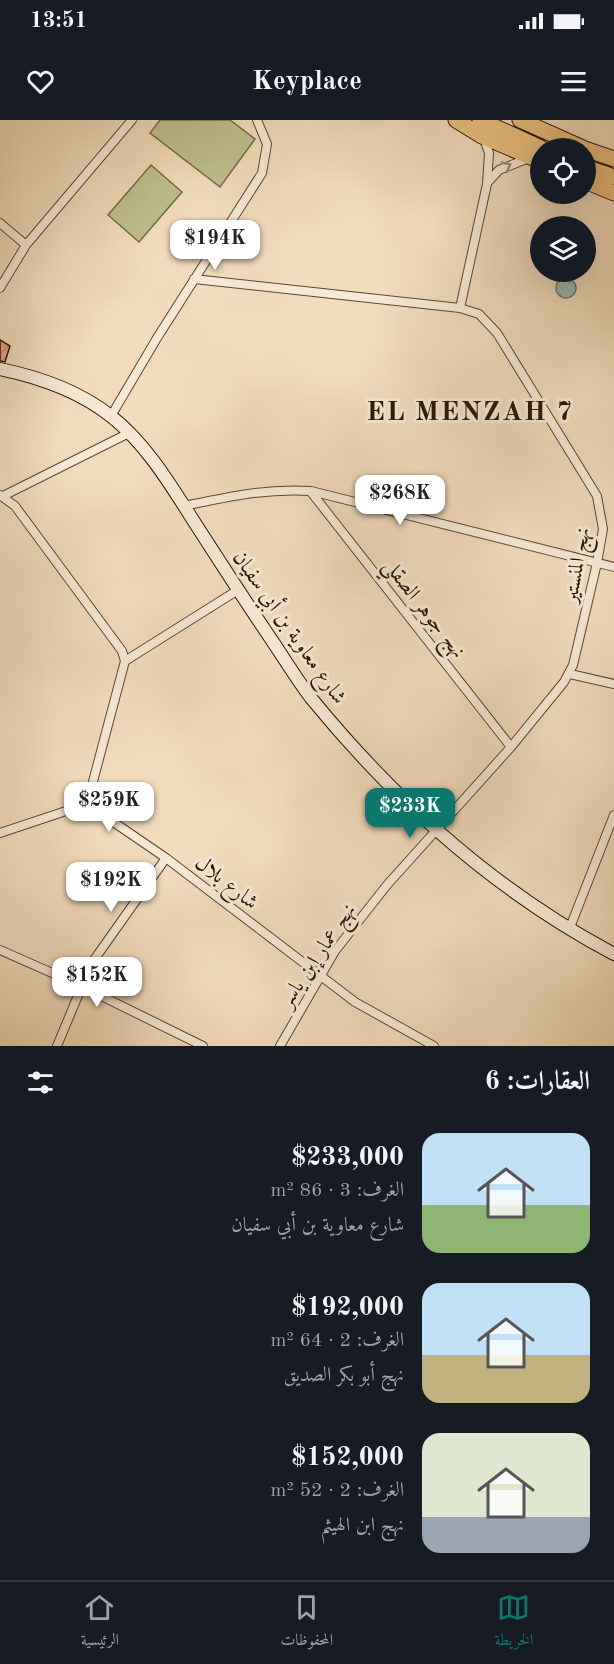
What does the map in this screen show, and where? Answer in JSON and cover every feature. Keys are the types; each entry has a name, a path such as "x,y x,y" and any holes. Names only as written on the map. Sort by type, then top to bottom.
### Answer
{"highway":[{"path":"456,120 482,136 530,153"},
{"path":"480,120 530,151"},
{"path":"520,120 560,138"},
{"path":"596,153 614,159"},
{"path":"596,171 614,177"},
{"path":"596,186 614,193"}],"main road":[{"name":"شارع معاوية بن أبي سفيان","path":"0,369 49,383 111,416 129,433 184,506 310,696 367,761 436,831 502,886 568,930 614,954"}],"street":[{"path":"0,288 26,245 132,120"},
{"path":"111,416 194,279 262,173 267,144 257,120"},
{"path":"460,308 487,184 489,153 482,136"},
{"path":"487,184 499,170 530,158"},
{"path":"0,223 26,245"},
{"name":"نهج المنستير","path":"194,279 460,308 479,314 497,333 597,496 603,529 570,674 511,747 436,831"},
{"path":"0,833 87,804 125,661 122,651 70,580 15,506 2,495 129,433"},
{"path":"184,506 254,491 279,489 311,491 614,567"},
{"name":"نهج جوهر الصقلي","path":"311,491 511,747"},
{"path":"125,661 238,590"},
{"path":"570,674 614,684"},
{"name":"شارع بلال","path":"87,804 166,858 320,976 372,1012 434,1046"},
{"path":"568,930 614,815"},
{"name":"نهج عمار إبن ياسر","path":"280,1046 320,976 387,885 436,831"},
{"path":"57,1046 80,985 166,858"},
{"path":"0,950 80,985 203,1046"}],"shaded area":[{"path":"160,120 230,120 255,139 220,187 150,133"},
{"path":"151,165 182,192 139,242 108,215"}],"water":[{"path":"558,282 574,282 575,292 570,297 562,297 557,292"}],"building":[{"path":"0,340 10,346 5,362 0,361"}],"district":[{"name":"EL MENZAH 7","path":"470,411"}]}
